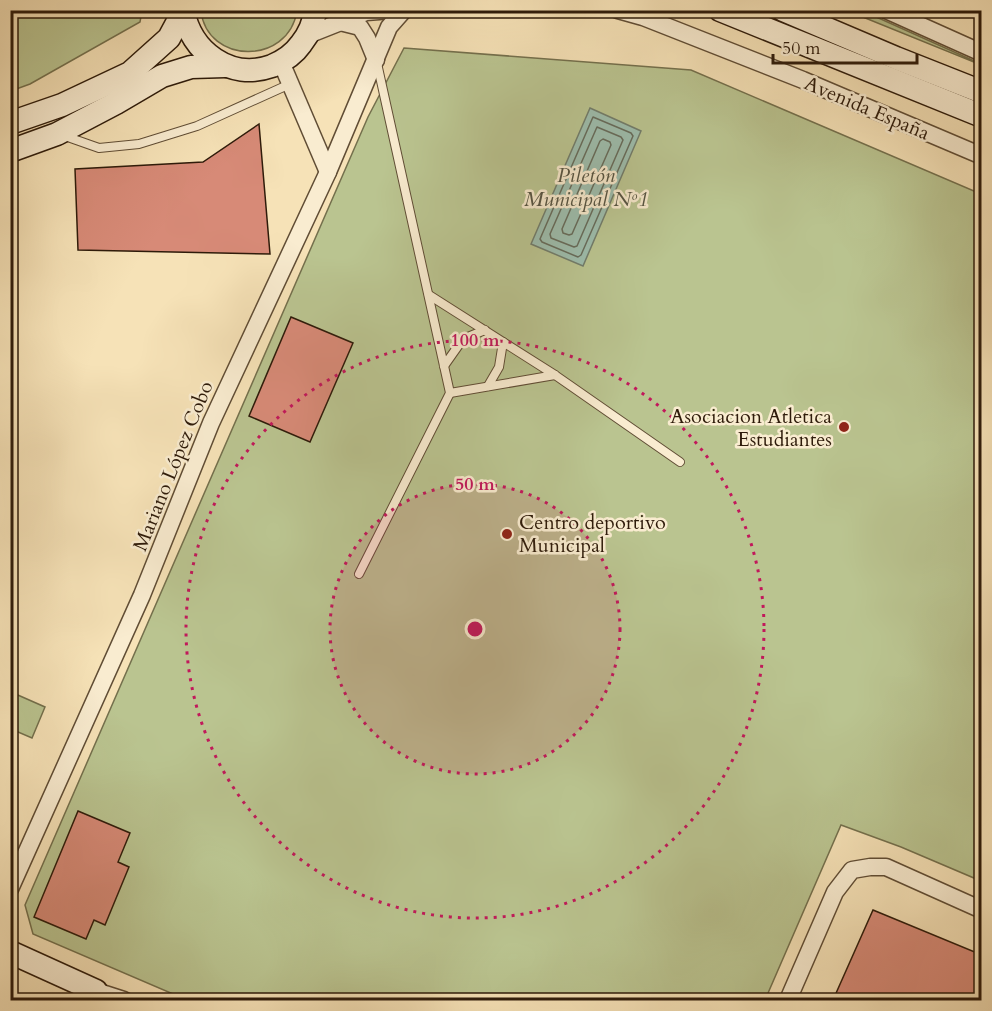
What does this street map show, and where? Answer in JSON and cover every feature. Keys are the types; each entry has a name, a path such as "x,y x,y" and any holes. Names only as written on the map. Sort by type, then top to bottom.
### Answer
{"main road":[{"path":"10,151 57,134 162,76 191,67 225,66 244,70 263,69 281,62 296,51 308,35 315,10"},
{"name":"Avenida España","path":"720,10 981,116"},
{"path":"783,10 981,92"},
{"path":"183,11 190,35 205,54 225,66"},
{"path":"10,123 62,105 130,72 169,38 183,11"},
{"path":"10,952 94,996"}],"street":[{"path":"308,35 366,12 393,10"},
{"name":"Mariano López Cobo","path":"10,889 142,595 211,423 327,172 389,27 404,10"},
{"name":"Avenida España","path":"618,10 643,17 803,80 981,156"},
{"path":"885,10 981,53"},
{"path":"340,22 360,27 376,60"},
{"path":"281,62 327,172"},
{"path":"788,1000 835,892 852,870 886,867 981,910"},
{"path":"94,996 124,1000"}],"lane":[{"path":"359,574 450,393 376,60"},
{"path":"57,134 99,147 139,144 197,126 290,84"},
{"path":"429,295 555,375 680,462"},
{"path":"444,366 463,339 485,330"},
{"path":"488,386 499,368 503,342"},
{"path":"450,393 555,375"}],"green space":[{"path":"201,10 297,11 291,29 279,42 264,49 248,52 232,49 217,41 206,28"},
{"path":"10,11 142,11 140,22 30,84 11,91"},
{"path":"848,11 863,11 981,65"},
{"name":"Centro deportivo Municipal","path":"404,48 691,70 981,194 981,881 901,847 841,825 765,1000 187,1000 33,934 25,905 368,117"},
{"path":"11,692 45,707 32,738 11,729"}],"water":[{"name":"Piletón Municipal Nº1","path":"590,108 641,131 583,266 531,244"}],"building":[{"path":"259,124 270,254 78,250 75,169 203,162"},
{"path":"291,317 353,343 310,442 249,416"},
{"path":"78,811 130,833 118,862 129,867 105,925 94,920 86,939 34,917"},
{"path":"873,910 982,955 982,1000 833,1000"}],"place":[{"name":"Asociacion Atletica Estudiantes","path":"844,427"},
{"name":"Centro deportivo Municipal","path":"507,534"}]}
